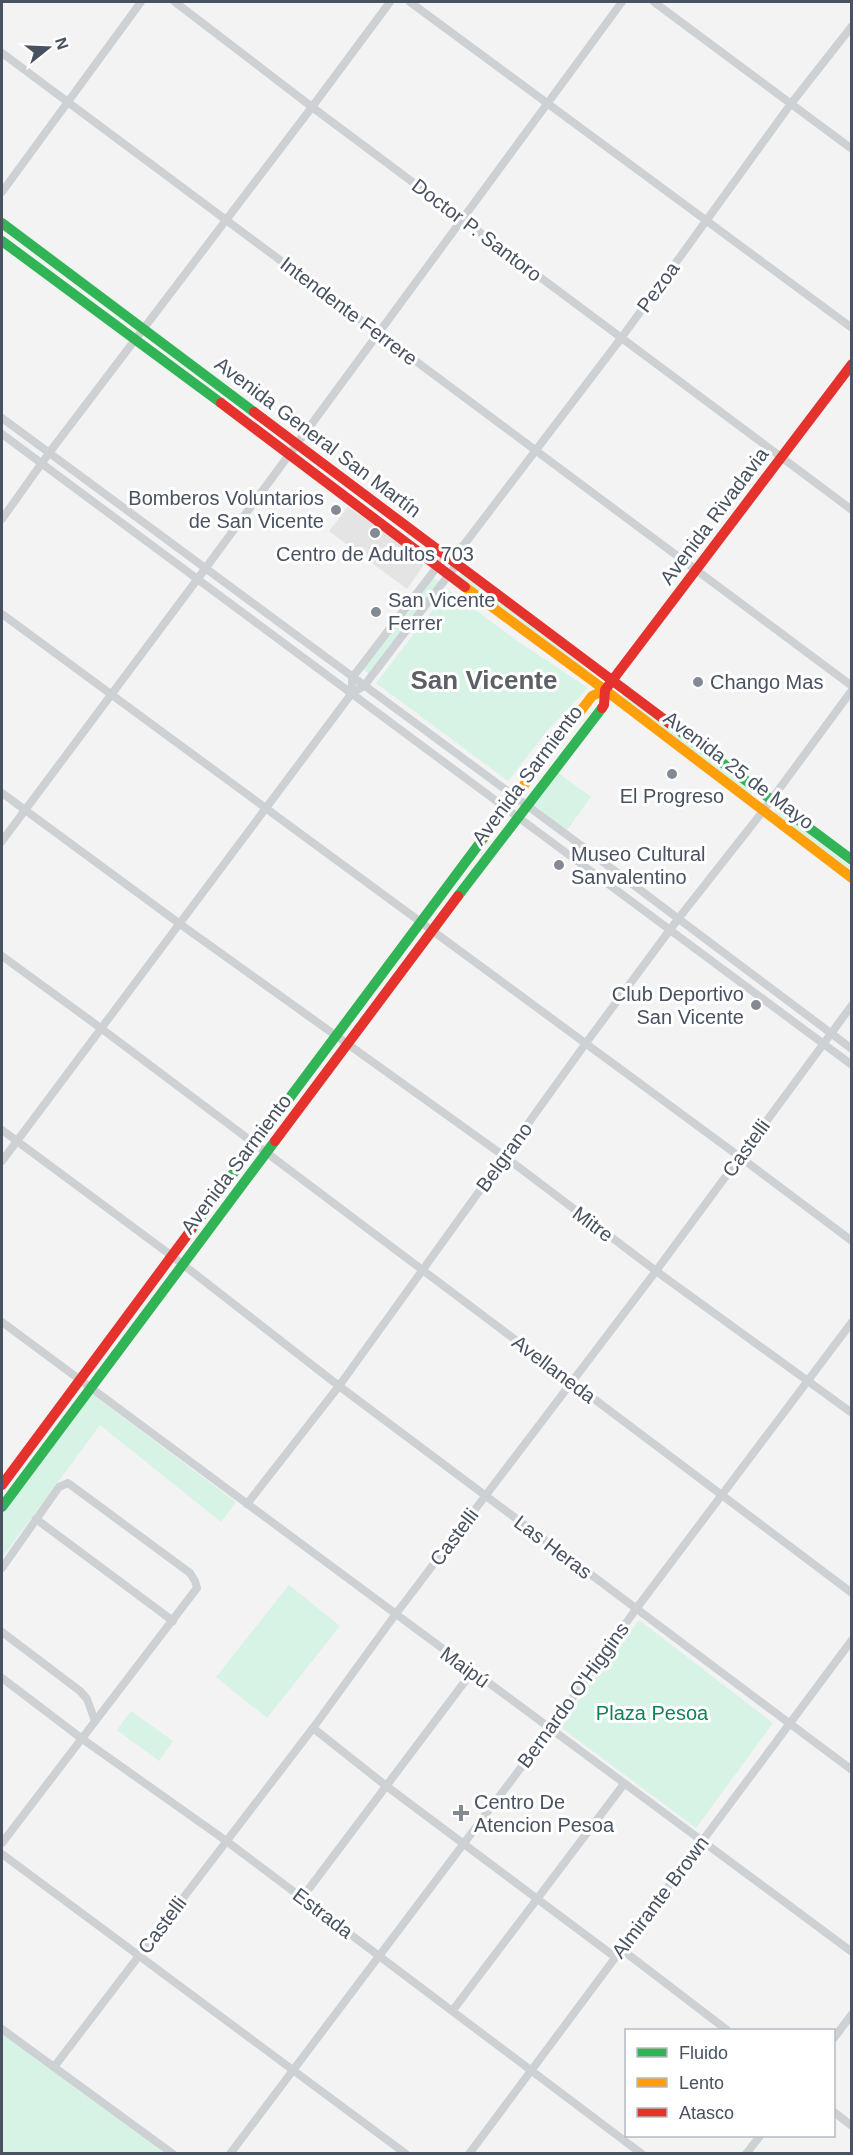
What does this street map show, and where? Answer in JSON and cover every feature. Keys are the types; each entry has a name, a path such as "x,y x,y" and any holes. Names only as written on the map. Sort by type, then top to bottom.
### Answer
{"main road":[{"name":"Avenida General San Martín","path":"2,223 613,680"},
{"name":"Avenida General San Martín","path":"2,241 605,690"},
{"name":"Avenida Rivadavia","path":"605,690 852,364"},
{"name":"Avenida 25 de Mayo","path":"613,680 852,860"},
{"name":"Avenida 25 de Mayo","path":"605,690 852,878"},
{"name":"Avenida Sarmiento","path":"2,1485 514,797 592,696 605,690 604,705 526,805 2,1507"}],"street":[{"path":"2,192 141,2"},
{"name":"Doctor P. Santoro","path":"174,2 852,510"},
{"path":"2,519 41,462 390,2"},
{"path":"411,2 852,328"},
{"path":"2,841 622,2"},
{"path":"654,2 852,149"},
{"name":"Pezoa","path":"463,546 622,337 790,105 852,26"},
{"name":"Intendente Ferrere","path":"2,53 852,688"},
{"path":"2,418 852,1049"},
{"path":"2,434 852,1065"},
{"path":"352,693 352,678 437,567 447,556 463,546"},
{"path":"2,1161 352,693 364,686 457,564 463,546"},
{"path":"2,614 852,1241"},
{"name":"Belgrano","path":"247,1504 339,1386 586,1043 678,919 772,799 852,688"},
{"name":"Mitre","path":"2,793 334,1036 504,1156 656,1271 852,1413"},
{"name":"Avellaneda","path":"2,956 852,1593"},
{"name":"Castelli","path":"54,2067 225,1840 313,1728 395,1615 656,1271 852,1005"},
{"name":"Las Heras","path":"2,1130 485,1496 852,1770"},
{"name":"Maipú","path":"2,1322 549,1730 852,1952"},
{"name":"Bernardo O'Higgins","path":"230,2154 852,1322"},
{"path":"2,1568 59,1487 68,1483 190,1574 195,1581 196,1588 2,1843"},
{"path":"36,1519 172,1621"},
{"path":"2,1632 80,1691 87,1699 95,1721"},
{"name":"Almirante Brown","path":"469,2154 852,1640"},
{"path":"302,1898 472,1672"},
{"name":"Estrada","path":"2,1678 379,1954 642,2154"},
{"path":"313,1728 538,1897 724,2029"},
{"path":"453,2010 624,1784"},
{"path":"2,1854 406,2154"},
{"path":"835,2037 852,2014"},
{"path":"2,2029 173,2154"},
{"path":"835,2113 852,2126"},
{"path":"746,2154 759,2137"}],"shaded area":[{"path":"348,507 422,558 423,566 407,589 329,531"}],"green space":[{"path":"461,573 587,668 585,672 458,576"},
{"path":"433,577 439,582 369,674 363,669"},
{"path":"448,590 516,640 588,688 547,731 508,781 376,683"},
{"path":"624,694 753,792 750,796 621,698"},
{"path":"557,772 591,797 567,830 533,805"},
{"path":"776,809 851,867 851,872 773,813"},
{"path":"92,1394 236,1502 221,1522 100,1425 2,1558 2,1514"},
{"path":"289,1585 340,1626 267,1718 216,1677"},
{"name":"Plaza Pesoa","path":"639,1620 773,1723 696,1828 559,1726"},
{"path":"131,1711 173,1741 159,1761 117,1730"},
{"path":"2,2031 164,2153 2,2153"}],"traffic: fast":[{"path":"2,223 254,412"},
{"path":"2,241 221,403"},
{"path":"458,896 602,708"},
{"path":"669,723 852,860"},
{"path":"191,1230 485,836"},
{"path":"2,1507 275,1141"}],"traffic: slow":[{"path":"465,587 605,690 852,878"},
{"path":"485,836 592,696 605,690"}],"traffic: jam":[{"path":"602,708 605,690 852,364"},
{"path":"221,403 465,587"},
{"path":"254,412 669,723"},
{"path":"275,1141 458,896"},
{"path":"2,1485 191,1230"}],"place":[{"name":"Bomberos Voluntarios de San Vicente","path":"336,510"},
{"name":"Centro de Adultos 703","path":"375,533"},
{"name":"San Vicente Ferrer","path":"376,612"},
{"name":"Chango Mas","path":"698,682"},
{"name":"El Progreso","path":"672,774"},
{"name":"Museo Cultural Sanvalentino","path":"559,865"},
{"name":"Club Deportivo San Vicente","path":"756,1005"},
{"name":"Centro De Atencion Pesoa","path":"461,1813"}],"district":[{"name":"San Vicente","path":"484,680"}]}
